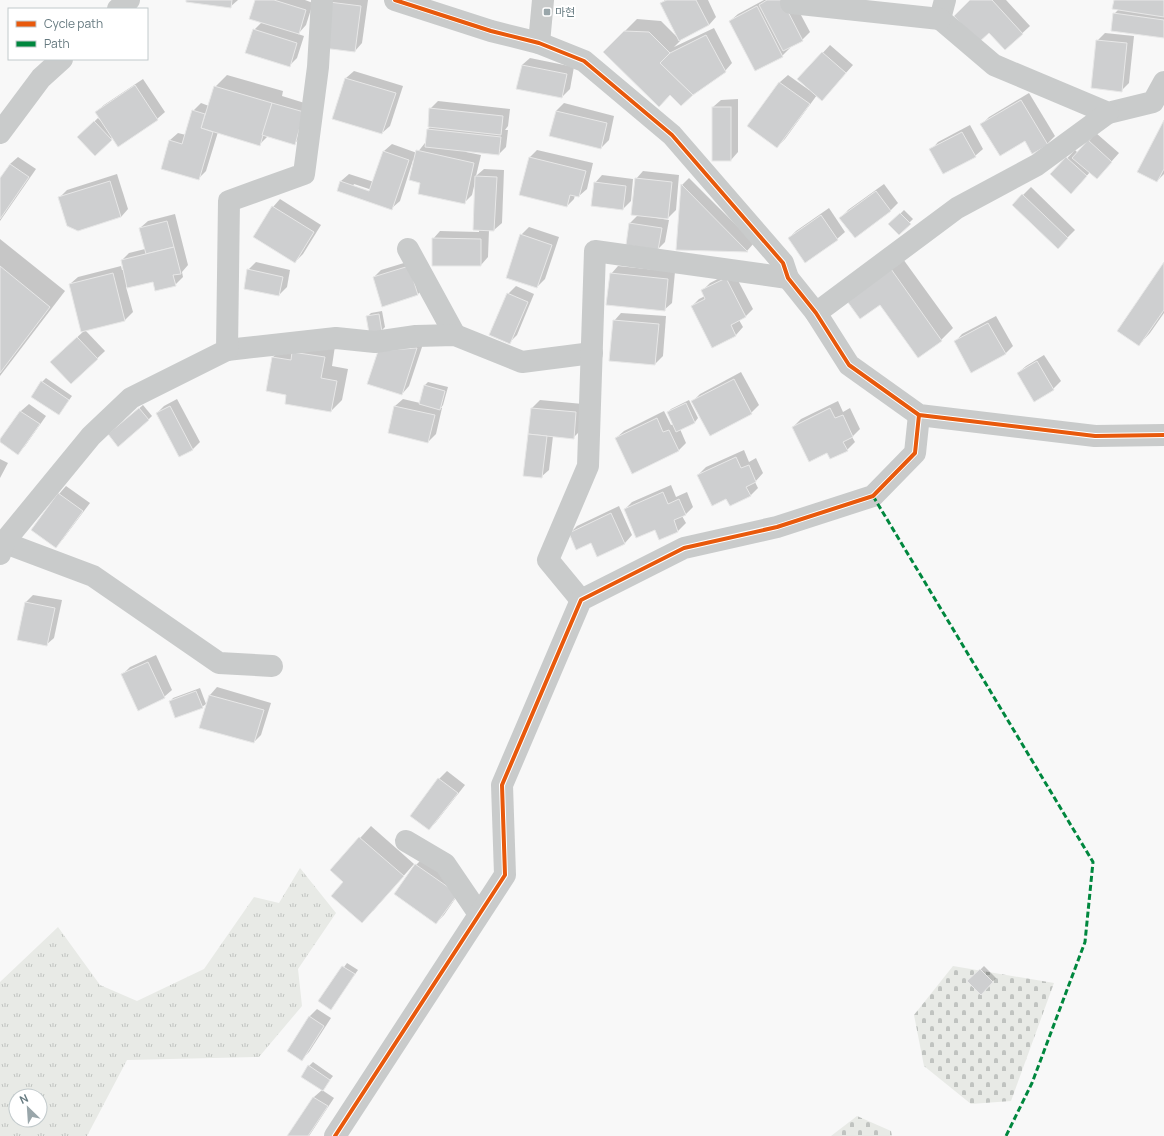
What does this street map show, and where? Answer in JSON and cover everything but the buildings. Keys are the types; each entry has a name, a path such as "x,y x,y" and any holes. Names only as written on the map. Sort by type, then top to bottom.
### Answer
{"street":[{"path":"119,8 129,0"},
{"path":"227,350 229,201 304,174 318,67 322,0"},
{"path":"395,0 492,31 539,43 584,62 672,135 783,263 788,278 816,313 848,365 919,415 1095,436 1164,436"},
{"path":"539,43 543,0"},
{"path":"790,3 943,10 994,64 1108,113"},
{"path":"0,133 41,78 61,60"},
{"path":"816,313 957,208 1037,165 1108,113 1153,102 1164,82"},
{"path":"408,249 455,335"},
{"path":"581,600 548,560 588,466 595,251 788,278"},
{"path":"272,666 218,662 93,576 1,546 91,436 131,398 227,350 336,338 374,342 416,336 455,335 522,362 592,353"},
{"path":"335,1136 479,914 506,875 502,785 581,600 684,548 777,527 873,496 915,453 919,415"},
{"path":"406,841 445,864 479,914"}],"green space":[{"path":"300,868 336,913 298,969 302,1006 259,1057 127,1060 87,1136 0,1136 0,982 58,927 100,985 137,1001 204,969 254,897 279,903"},
{"path":"953,966 1054,983 1011,1101 971,1104 924,1066 914,1015"},
{"path":"857,1116 891,1131 892,1136 831,1136"}],"marked path":[{"path":"873,496 1093,862 1085,942 1032,1083 1006,1136"}],"cycle path":[{"path":"395,0 491,31 539,43 584,61 672,135 783,263 788,278 816,313 849,365 919,415 1095,436 1164,435"},
{"path":"335,1136 505,875 502,785 581,600 684,548 777,527 873,496 915,453 919,415"}],"place":[{"name":"마현","path":"547,12"}]}
